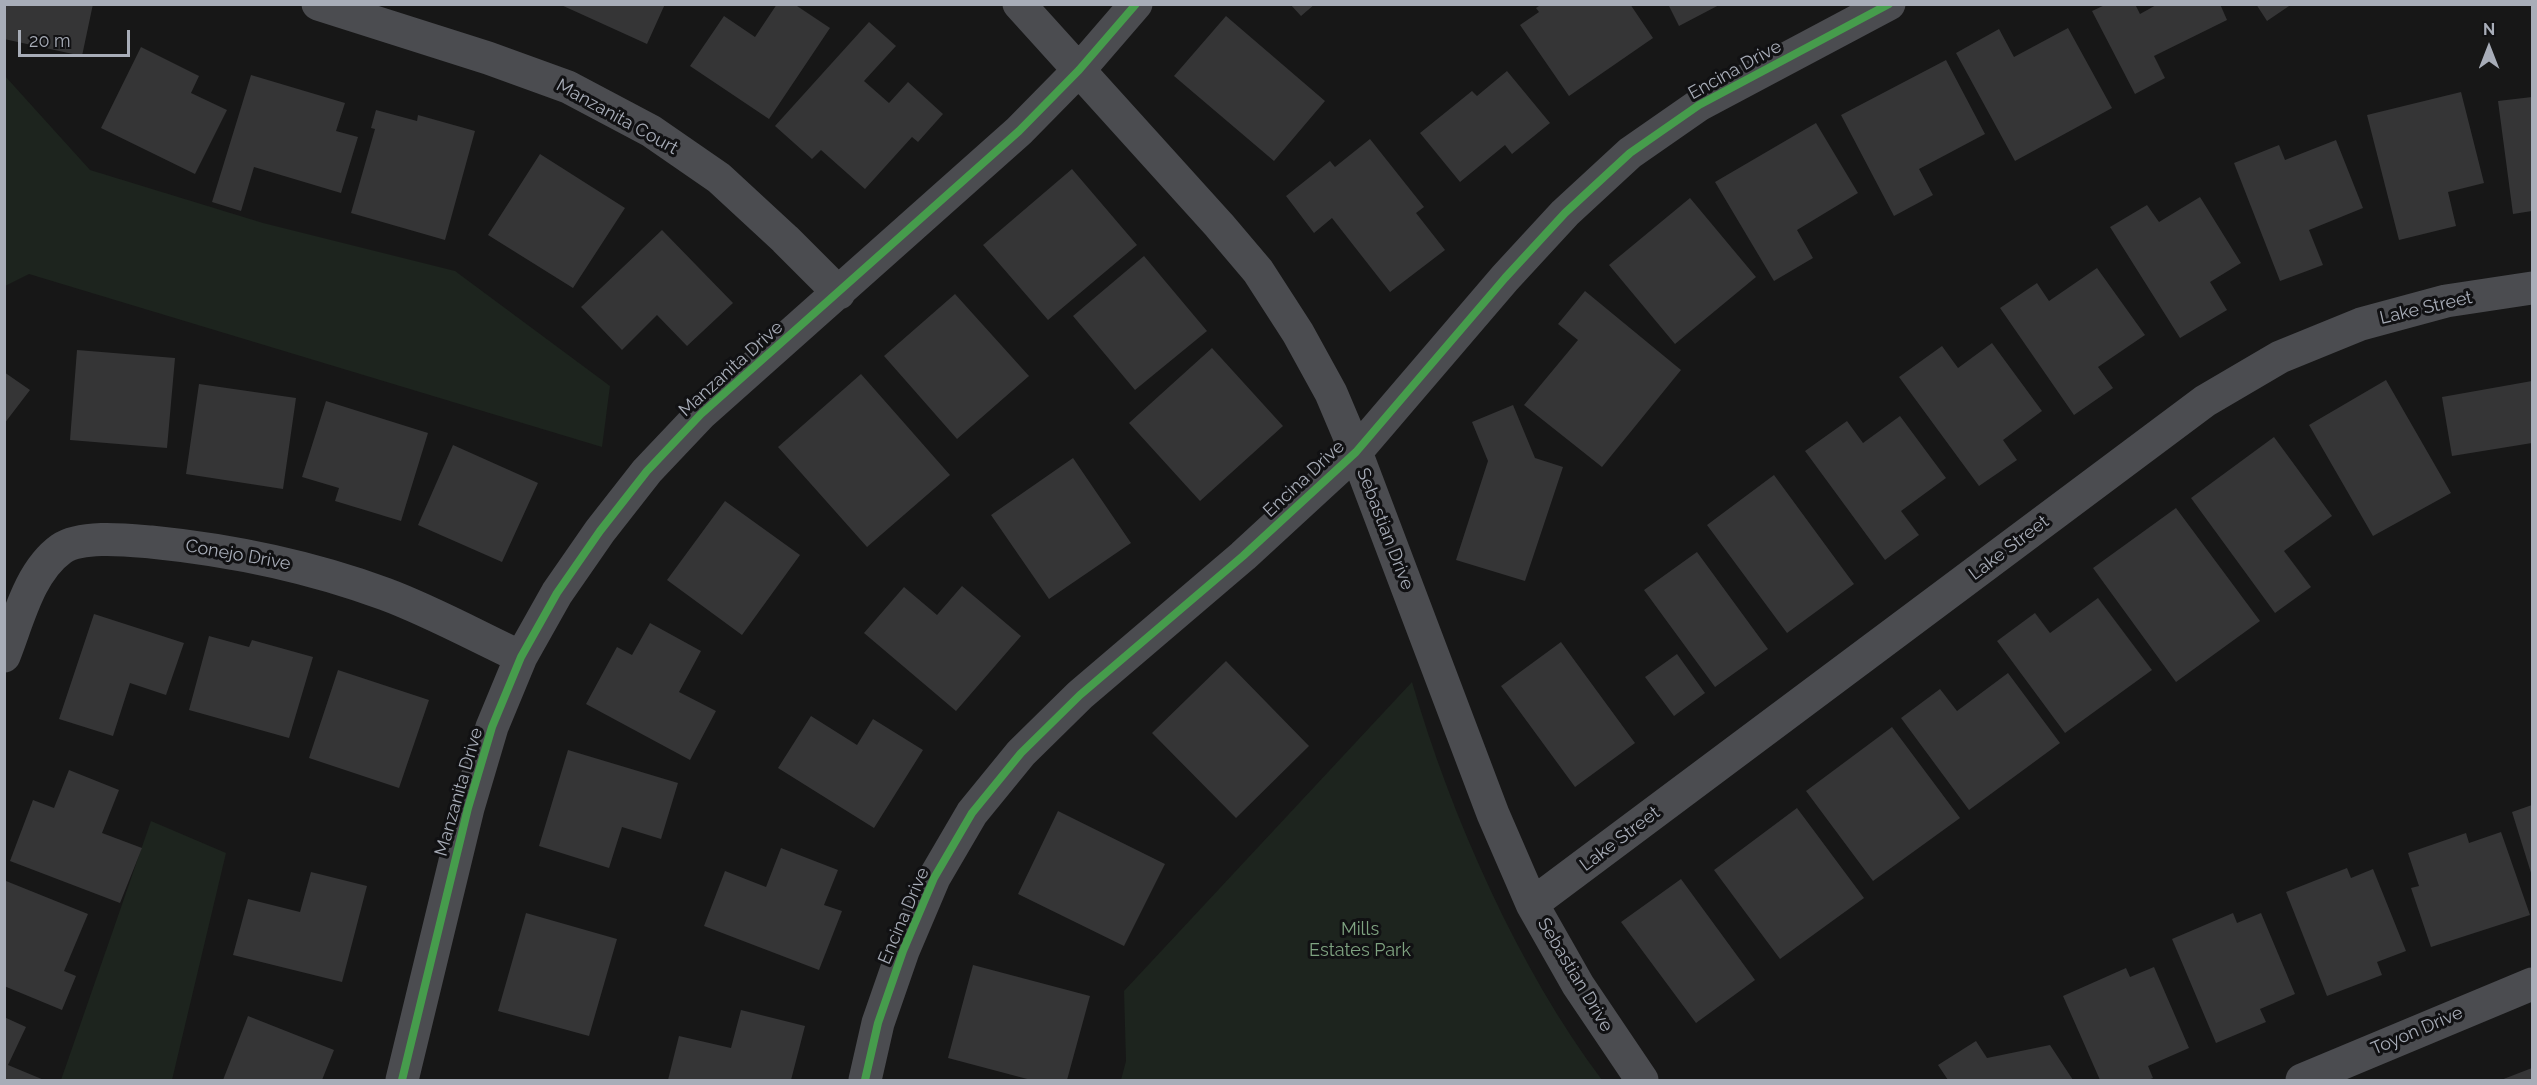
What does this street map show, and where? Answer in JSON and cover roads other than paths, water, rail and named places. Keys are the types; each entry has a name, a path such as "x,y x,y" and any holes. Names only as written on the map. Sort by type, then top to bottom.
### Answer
{"street":[{"name":"Manzanita Court","path":"318,4 488,58 568,87 651,131 719,178 785,239 838,293"},
{"name":"Sebastian Drive","path":"1019,4 1219,225 1258,272 1298,333 1331,393 1356,452 1493,814 1532,904 1578,985 1642,1080"},
{"name":"Manzanita Drive","path":"402,1080 468,808 492,727 521,657 557,593 600,531 647,471 701,414 1019,131 1079,70 1136,4"},
{"name":"Encina Drive","path":"865,1080 878,1023 903,951 934,878 972,813 1021,753 1080,695 1243,556 1356,452 1504,278 1565,213 1630,153 1700,105 1889,4"},
{"name":"Lake Street","path":"1532,904 2205,401 2280,357 2361,324 2445,301 2532,288"},
{"name":"Conejo Drive","path":"4,656 26,599 43,567 62,548 84,542 127,540 208,548 296,565 386,595 521,657"},
{"name":"Toyon Drive","path":"2302,1080 2532,984"}],"park label":[{"name":"Mills Estates Park","path":"1360,940"}]}
